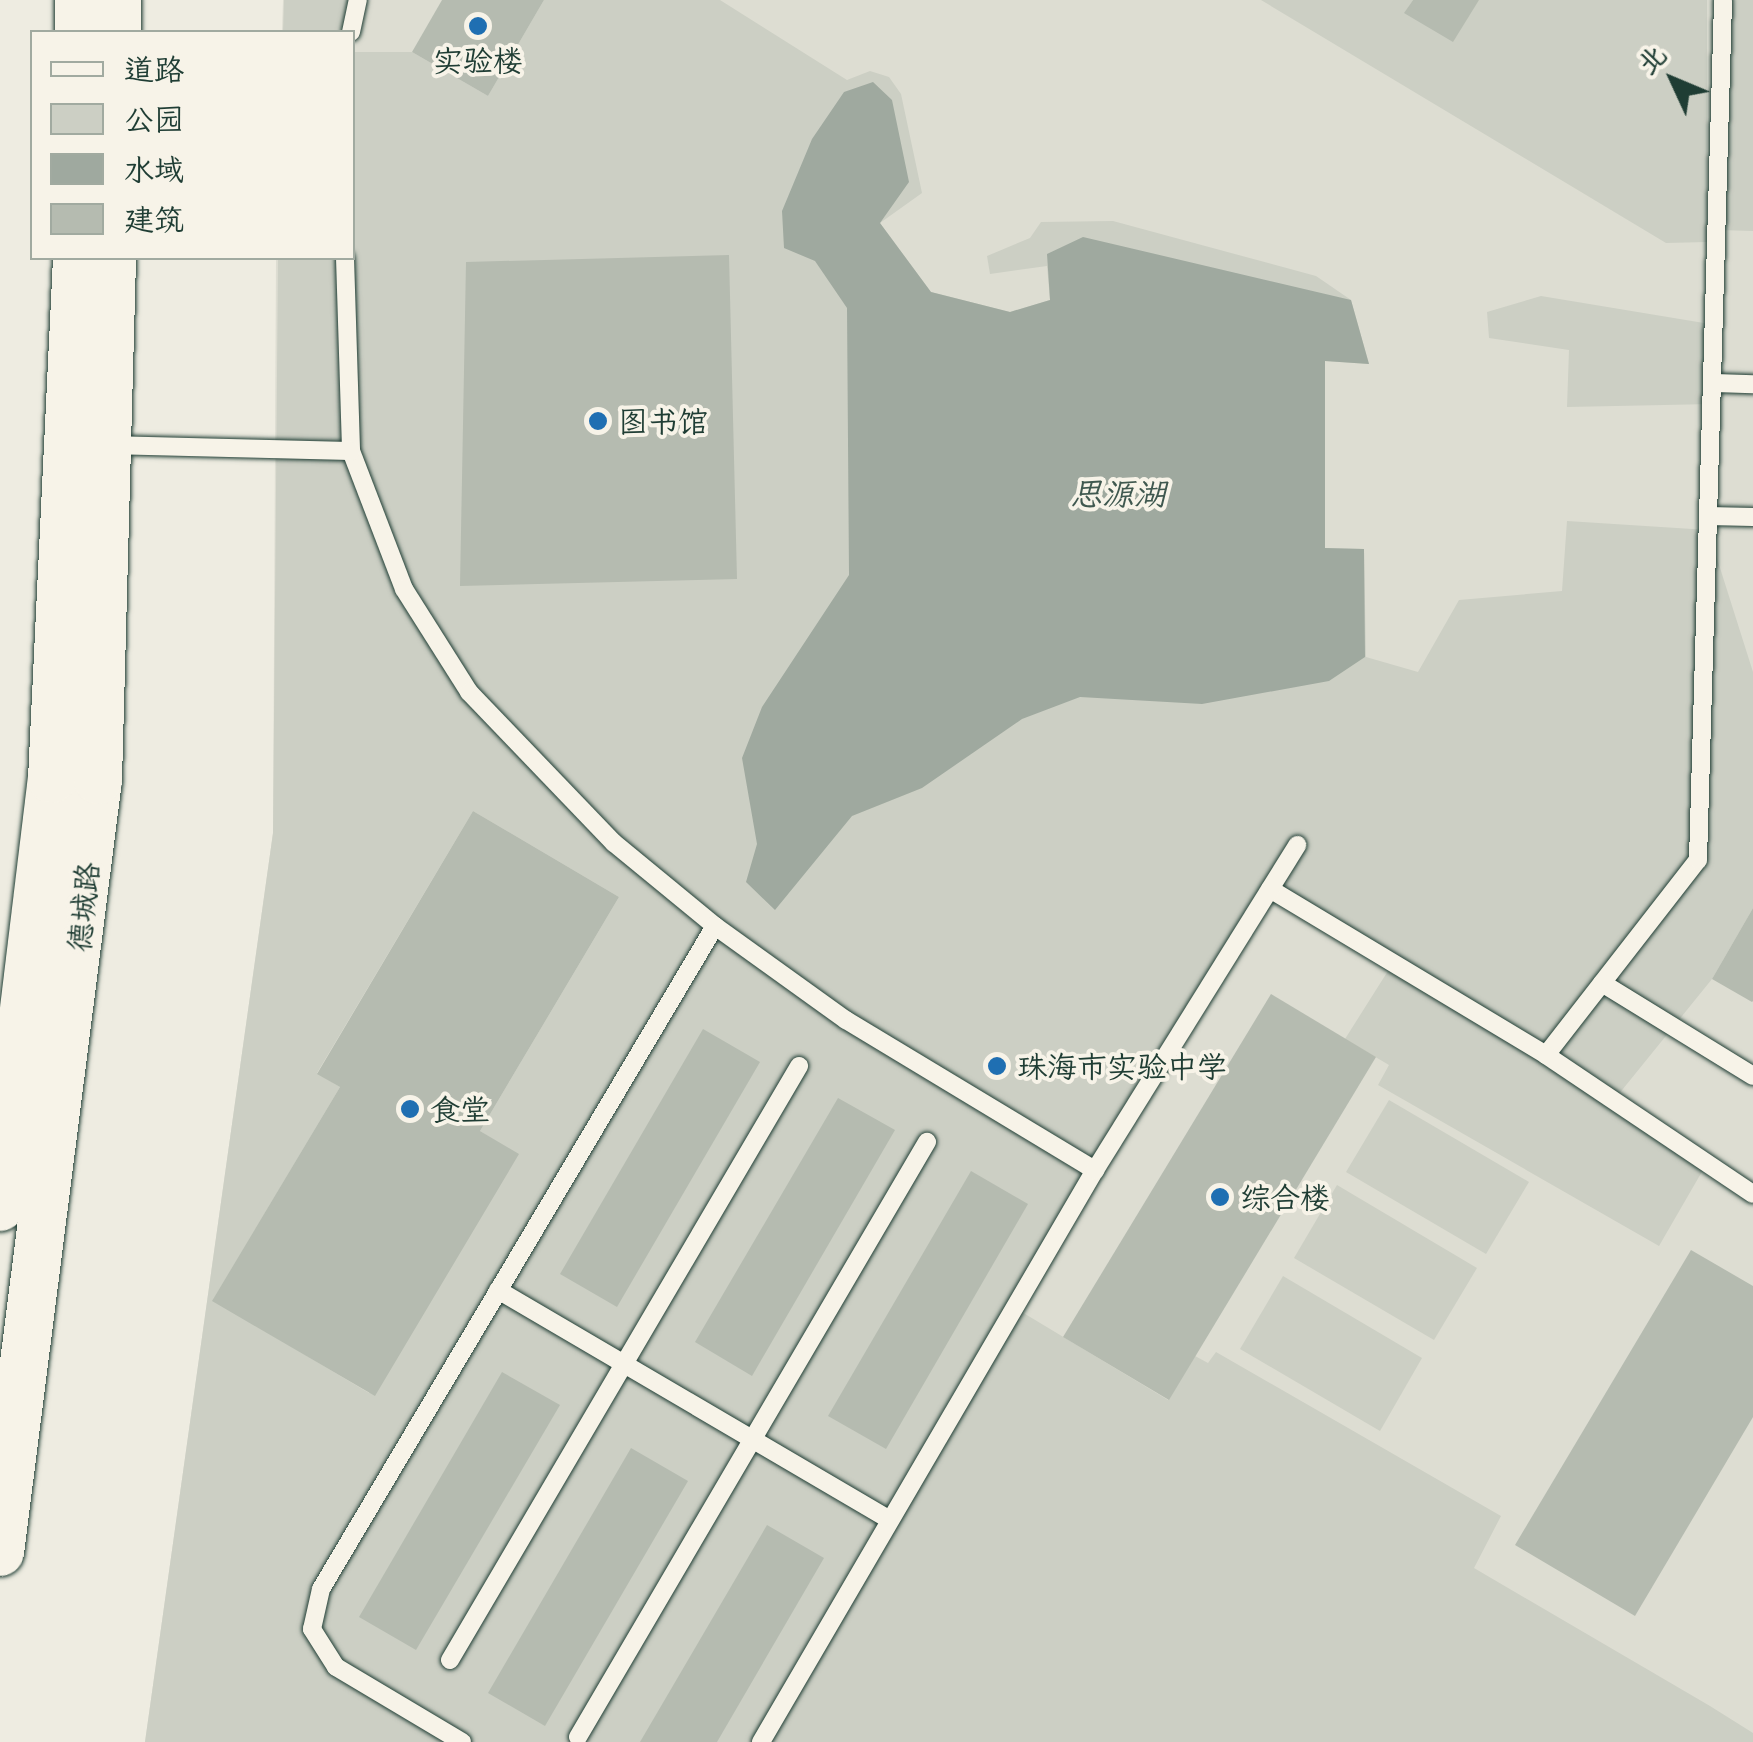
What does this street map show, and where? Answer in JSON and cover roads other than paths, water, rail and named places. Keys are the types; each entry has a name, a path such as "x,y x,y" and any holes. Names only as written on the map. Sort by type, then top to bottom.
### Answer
{"street":[{"path":"78,30 79,0"},
{"path":"117,30 118,0"},
{"name":"德城路","path":"0,1552 98,780 92,445 77,260"},
{"name":"德城路","path":"0,1207 112,260"}],"lane":[{"path":"351,30 358,0"},
{"path":"1546,1055 1698,860 1715,383 1723,0"},
{"path":"345,260 351,450 404,589 469,692 614,843 715,926 846,1020 1095,1170"},
{"path":"1715,383 1753,384"},
{"path":"92,445 351,450"},
{"path":"1708,516 1753,516"},
{"path":"761,1742 1095,1170 1297,845"},
{"path":"1270,889 1546,1055 1753,1194"},
{"path":"462,1742 336,1667 312,1629 321,1588 715,926"},
{"path":"1602,983 1753,1076"},
{"path":"450,1660 799,1066"},
{"path":"578,1737 927,1142"},
{"path":"498,1290 890,1520"}],"water":[{"name":"思源湖","path":"873,82 892,100 909,182 880,223 931,292 1010,312 1050,300 1047,254 1083,237 1351,300 1369,364 1325,361 1325,548 1364,549 1365,657 1329,681 1202,704 1080,697 1022,719 922,788 852,816 775,910 746,882 757,844 742,758 762,707 849,575 847,308 815,261 784,248 782,211 812,139 844,92"}],"place":[{"name":"实验楼","path":"478,26"},
{"name":"图书馆","path":"598,421"},
{"name":"珠海市实验中学","path":"997,1066"},
{"name":"食堂","path":"410,1109"},
{"name":"综合楼","path":"1220,1197"}]}
